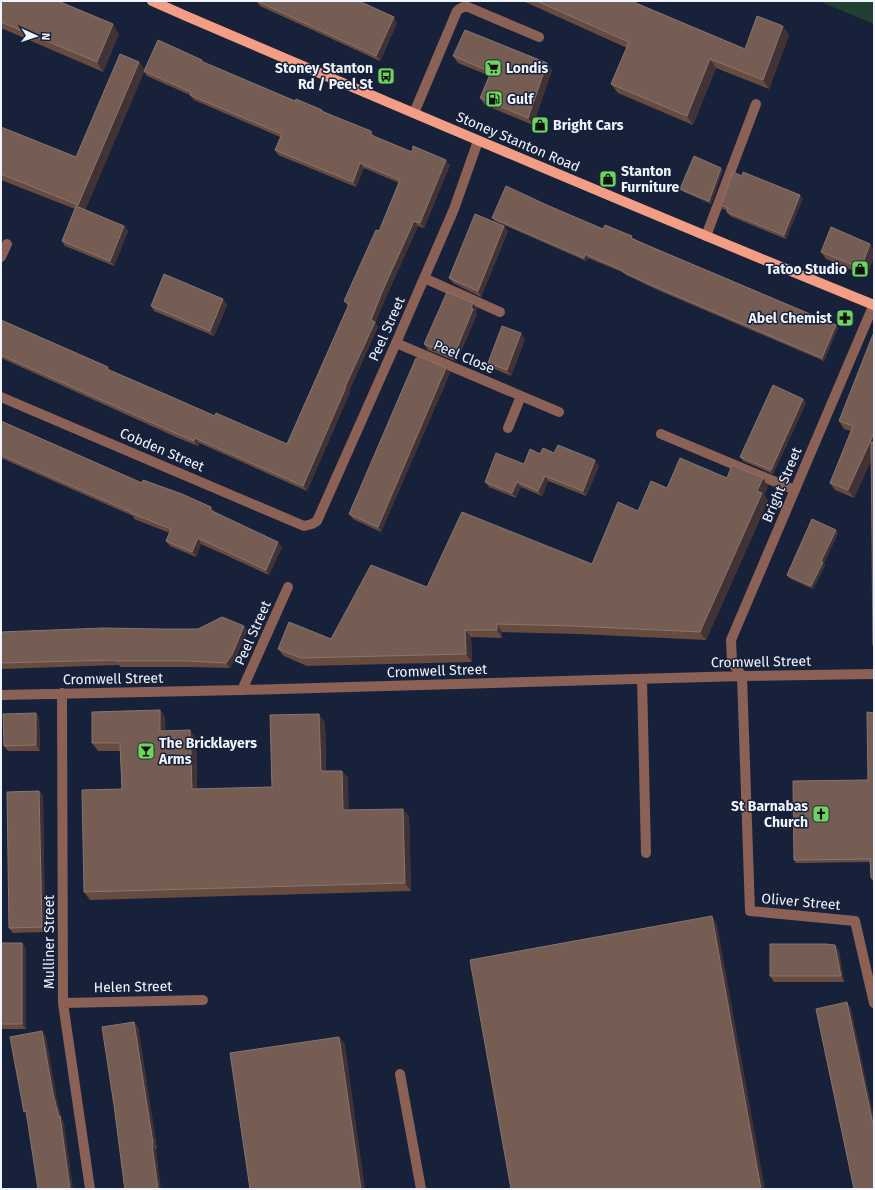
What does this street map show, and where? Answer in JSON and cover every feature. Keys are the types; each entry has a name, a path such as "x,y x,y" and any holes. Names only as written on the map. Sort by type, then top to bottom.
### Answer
{"main road":[{"name":"Stoney Stanton Road","path":"152,1 478,141 874,304"}],"street":[{"path":"414,113 457,11 460,8 464,6 468,7 539,37"},
{"path":"706,236 756,104"},
{"name":"Peel Street","path":"312,524 317,521 396,343 454,209 478,141"},
{"path":"1,258 7,244"},
{"path":"424,278 500,312"},
{"name":"Bright Street","path":"742,676 732,662 731,640 874,304"},
{"name":"Peel Close","path":"396,343 559,412"},
{"path":"508,428 521,396"},
{"name":"Cobden Street","path":"1,397 304,526 312,524"},
{"path":"661,434 795,490"},
{"name":"Peel Street","path":"242,690 288,587"},
{"name":"Cromwell Street","path":"1,695 874,674"},
{"name":"Oliver Street","path":"742,676 750,911 855,921 874,1003"},
{"path":"642,679 646,853"},
{"name":"Mulliner Street","path":"62,694 63,1003 90,1189"},
{"name":"Helen Street","path":"63,1003 203,1000"},
{"path":"400,1074 421,1189"}],"green space":[{"path":"819,1 874,1 874,24"}],"building":[{"path":"1,1 58,1 113,24 97,62 1,22"},
{"path":"257,1 359,1 394,17 376,56"},
{"path":"537,1 631,1 745,49 757,16 783,26 763,80 710,59 687,116 611,84 629,42"},
{"path":"465,30 547,63 528,118 480,98 491,72 453,56"},
{"path":"158,40 202,60 201,61 371,131 371,135 412,152 413,146 446,160 420,223 414,221 382,292 371,320 375,322 345,387 303,486 195,438 194,441 175,433 1,355 1,320 108,367 107,369 215,416 216,413 287,444 349,304 344,301 376,230 379,231 400,180 360,163 353,182 275,150 282,134 190,95 191,92 144,71"},
{"path":"120,54 139,62 78,205 1,174 1,127 76,157"},
{"path":"694,156 721,168 709,201 680,189"},
{"path":"733,172 742,176 743,172 800,195 784,235 727,212 728,208 721,205"},
{"path":"506,186 603,229 605,225 632,236 631,238 649,246 836,325 822,358 658,288 585,254 584,258 492,218"},
{"path":"76,206 124,226 110,261 62,241"},
{"path":"475,214 504,226 478,291 449,278"},
{"path":"831,227 870,244 861,268 821,252"},
{"path":"164,274 223,299 210,331 151,306"},
{"path":"447,292 473,303 471,308 473,309 457,348 455,348 451,356 424,344"},
{"path":"502,326 521,333 507,370 488,363"},
{"path":"874,332 874,433 848,490 830,483 853,426 839,421"},
{"path":"419,356 446,368 378,527 349,514 416,358 418,359"},
{"path":"773,385 803,399 771,470 740,457"},
{"path":"1,421 142,483 143,480 182,494 211,507 210,510 278,542 266,570 198,538 192,552 166,541 171,529 131,513 1,455"},
{"path":"871,442 874,443 874,645 873,645"},
{"path":"558,445 595,460 583,491 545,476 538,491 517,482 512,493 485,482 496,453 524,464 530,449 540,454 543,448 554,453"},
{"path":"680,458 727,478 732,465 763,478 757,491 762,493 700,632 497,624 497,630 465,630 466,654 301,658 278,649 289,622 331,639 371,565 427,587 462,512 592,564 618,502 638,511 651,481 667,488"},
{"path":"812,519 836,530 811,586 787,575"},
{"path":"222,617 244,626 232,655 226,663 116,660 1,663 1,632 104,628 198,629"},
{"path":"160,710 160,731 190,730 192,789 272,787 270,715 319,714 321,771 342,771 343,810 403,809 405,883 84,892 82,790 122,789 120,743 92,743 92,712"},
{"path":"867,712 874,713 874,878 871,878 870,859 794,860 793,781 868,780"},
{"path":"36,713 36,745 4,746 3,714"},
{"path":"39,791 42,927 9,928 7,792"},
{"path":"712,916 761,1189 511,1189 470,960"},
{"path":"1,943 22,943 22,1024 1,1024"},
{"path":"770,944 835,945 841,976 770,976"},
{"path":"847,1002 874,1129 874,1189 854,1189 816,1009"},
{"path":"134,1022 153,1143 158,1189 125,1189 124,1183 102,1027"},
{"path":"42,1031 53,1094 59,1117 60,1116 70,1189 38,1189 26,1111 24,1112 10,1037"},
{"path":"339,1037 361,1189 250,1189 230,1053"}],"place":[{"name":"Londis","path":"493,68"},
{"name":"Stoney Stanton Rd / Peel St","path":"386,76"},
{"name":"Gulf","path":"494,99"},
{"name":"Bright Cars","path":"540,125"},
{"name":"Stanton Furniture","path":"608,179"},
{"name":"Tatoo Studio","path":"860,269"},
{"name":"Abel Chemist","path":"845,318"},
{"name":"The Bricklayers Arms","path":"146,751"},
{"name":"St Barnabas Church","path":"821,814"}]}
